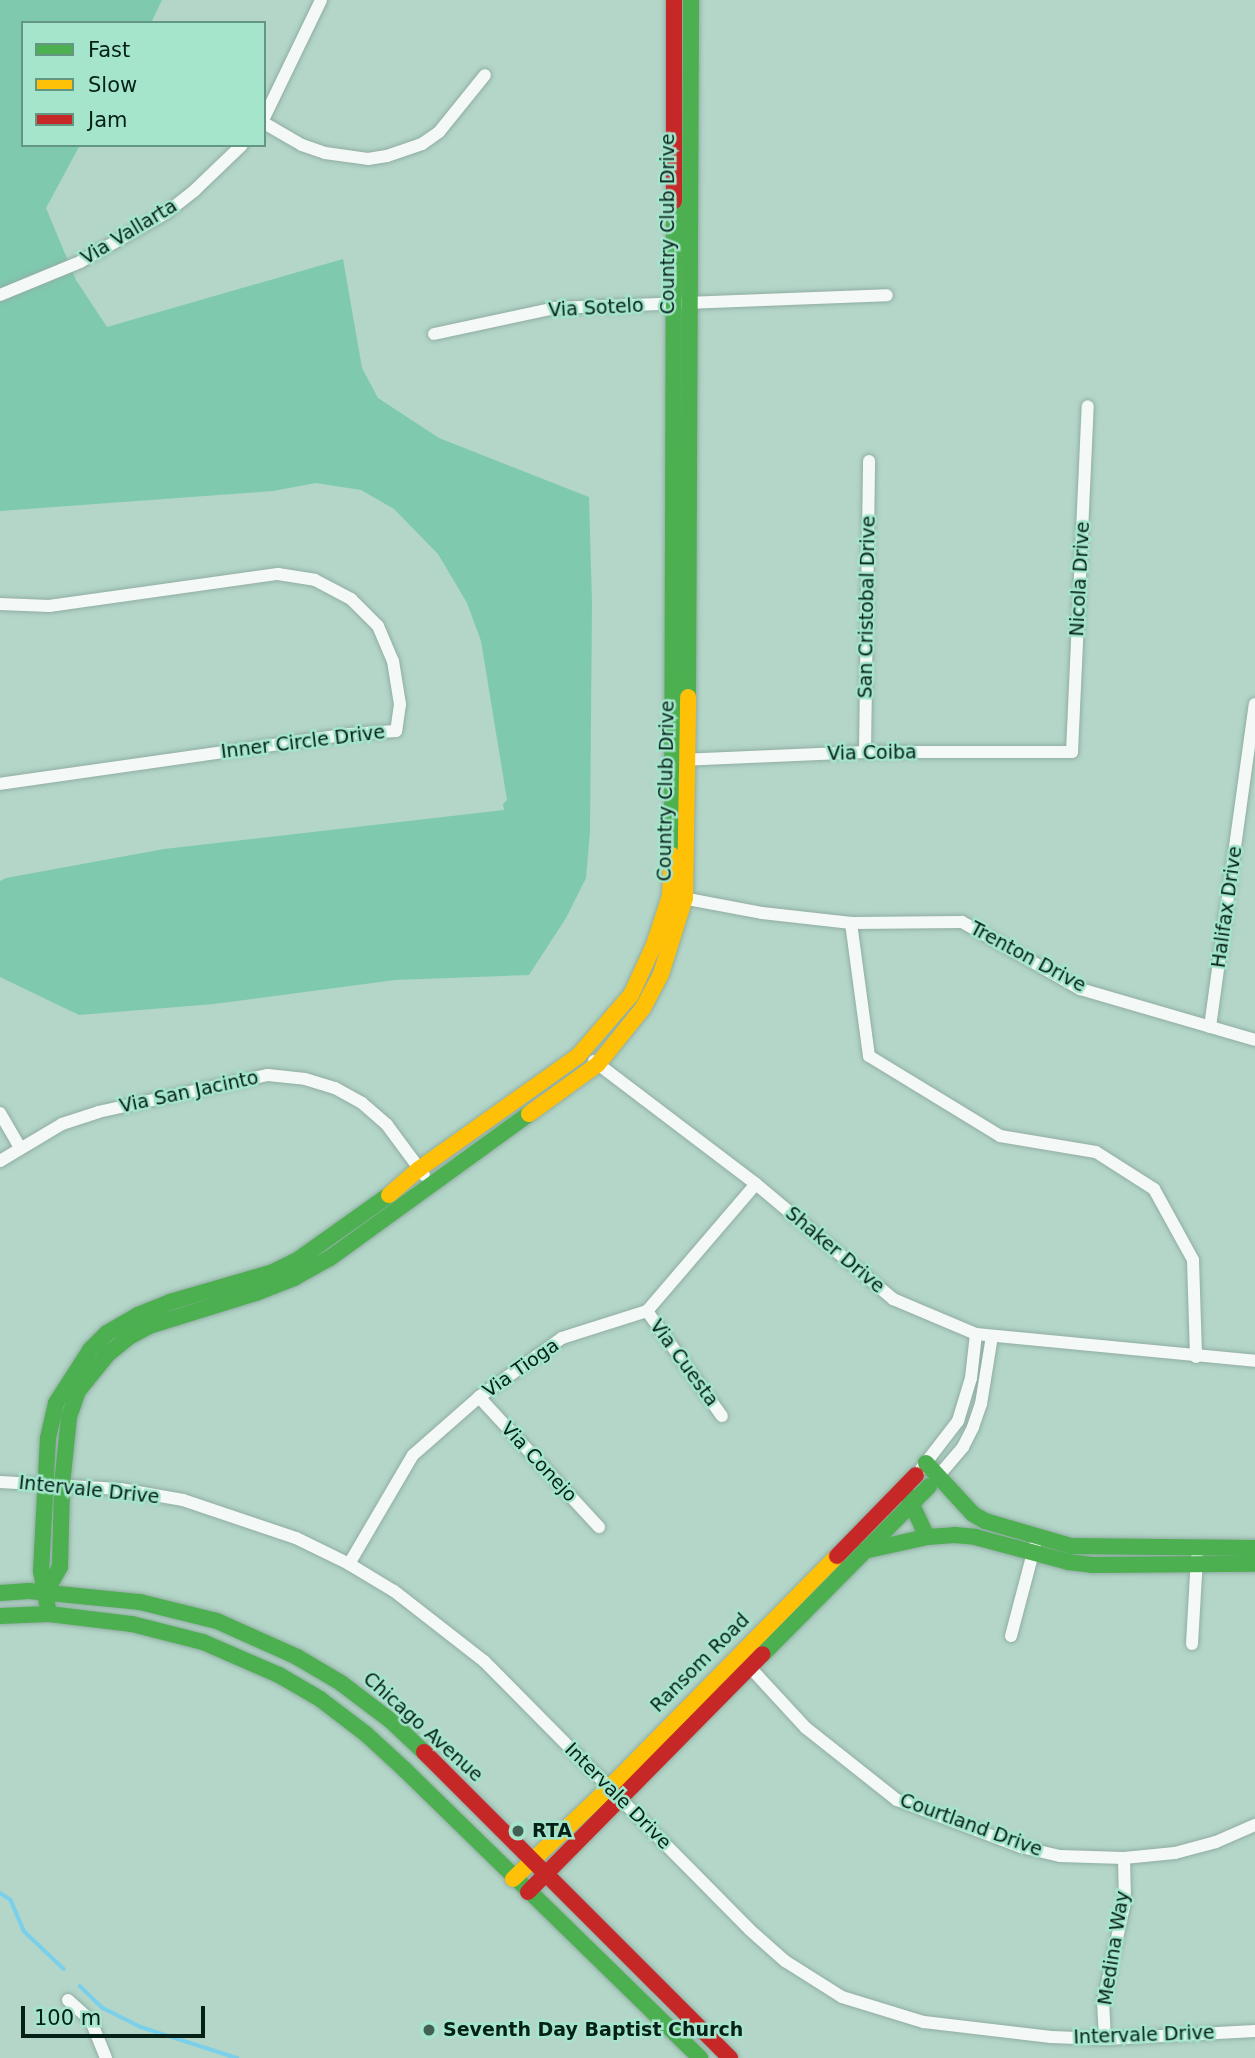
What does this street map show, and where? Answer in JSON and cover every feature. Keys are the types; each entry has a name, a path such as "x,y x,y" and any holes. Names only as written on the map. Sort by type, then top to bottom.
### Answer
{"street":[{"path":"266,116 321,0"},
{"name":"Country Club Drive","path":"46,1592 60,1567 62,1485 69,1417 78,1391 94,1368 129,1337 165,1320 295,1278 330,1258 598,1064 643,1008 661,974 678,897 680,760 681,304 674,0"},
{"name":"Country Club Drive","path":"681,304 691,0"},
{"path":"266,121 302,145 325,153 368,159 387,156 422,144 439,132 485,75"},
{"name":"Via Vallarta","path":"0,295 80,262 166,213 194,191 240,147"},
{"name":"Via Sotelo","path":"434,334 555,308 887,295"},
{"name":"Nicola Drive","path":"1072,752 1088,406"},
{"name":"San Cristobal Drive","path":"865,752 869,461"},
{"name":"Inner Circle Drive","path":"0,604 49,606 278,574 315,580 351,599 377,626 393,661 400,704 396,731 350,734 0,784"},
{"name":"Halifax Drive","path":"1210,1027 1255,704"},
{"name":"Via Coiba","path":"680,760 865,752 1072,752"},
{"name":"Country Club Drive","path":"49,1614 41,1571 48,1438 56,1404 74,1371 107,1333 138,1315 170,1302 273,1272 296,1261 373,1209 419,1169 547,1081 584,1051 631,995 678,897"},
{"name":"Trenton Drive","path":"678,897 850,923 962,922 1080,989 1255,1040"},
{"path":"850,923 869,1056 1000,1136 1096,1152 1154,1189 1193,1260 1196,1357"},
{"name":"Shaker Drive","path":"584,1051 756,1184 893,1299 976,1334 1255,1361"},
{"name":"Via San Jacinto","path":"0,1161 62,1124 98,1112 268,1075 305,1079 335,1088 362,1103 387,1125 430,1184"},
{"path":"0,1113 20,1147"},
{"path":"647,1311 756,1184"},
{"name":"Via Tioga","path":"349,1564 412,1455 479,1397 562,1338 647,1311"},
{"name":"Via Cuesta","path":"647,1311 722,1416"},
{"path":"927,1536 911,1504 915,1475 952,1430 965,1401 976,1334"},
{"path":"934,1481 963,1447 981,1405 992,1336"},
{"name":"Via Conejo","path":"479,1397 599,1527"},
{"path":"915,1475 934,1481 985,1521 1035,1544"},
{"name":"Ransom Road","path":"528,1892 547,1874 737,1654 915,1475"},
{"name":"Ransom Road","path":"513,1879 615,1793 749,1667 934,1481"},
{"name":"Intervale Drive","path":"0,1482 120,1489 183,1500 296,1538 349,1564 437,1621 484,1661 759,1938 785,1961 842,1997 924,2022 1051,2037 1105,2039 1255,2031"},
{"path":"864,1551 927,1536 975,1537 1093,1549 1197,1555 1255,1564"},
{"path":"1011,1636 1035,1544"},
{"path":"1197,1555 1255,1548"},
{"path":"1192,1644 1197,1555"},
{"name":"Chicago Avenue","path":"0,1593 46,1592 140,1602 217,1621 297,1657 341,1683 390,1720 730,2058"},
{"path":"0,1616 49,1614 132,1624 203,1642 279,1675 320,1699 366,1734 699,2058"},
{"name":"Courtland Drive","path":"737,1654 806,1728 897,1800 1021,1847 1060,1856 1124,1858 1175,1853 1216,1842 1255,1825"},
{"name":"Medina Way","path":"1105,2039 1103,2001 1125,1902 1124,1858"},
{"path":"68,2000 91,2021 106,2058"}],"green space":[{"path":"0,0 162,0 152,21 21,21 21,147 79,147 46,208 76,280 107,327 343,259 362,368 378,398 439,438 589,497 592,603 590,832 586,878 566,918 529,975 395,980 214,1004 79,1015 0,977 0,881 6,878 164,849 504,810 503,804 507,800 481,641 467,603 438,554 394,509 361,490 316,483 273,491 0,511"}],"waterway":[{"path":"0,1893 11,1900 24,1931 64,1969"},
{"path":"80,1986 103,2008 141,2027 237,2058"}],"traffic: fast":[{"path":"688,697 691,0"},
{"path":"672,855 674,201"},
{"path":"46,1592 60,1567 62,1485 69,1417 78,1391 108,1354 129,1337 152,1325 256,1293 294,1278 330,1258 529,1114"},
{"path":"49,1614 41,1571 48,1438 56,1403 90,1350 107,1333 138,1315 170,1302 273,1272 296,1261 389,1195"},
{"path":"926,1463 973,1514 985,1521 1071,1546 1255,1548"},
{"path":"763,1654 929,1486"},
{"path":"908,1496 927,1537"},
{"path":"864,1551 927,1537 954,1535 975,1537 1068,1562 1092,1565 1255,1564"},
{"path":"0,1593 29,1591 140,1602 217,1621 297,1657 341,1683 390,1720 424,1752"},
{"path":"0,1616 49,1614 132,1624 203,1642 279,1675 320,1699 366,1734 404,1769 700,2058"}],"traffic: slow":[{"path":"529,1114 598,1064 643,1008 661,974 685,898 688,697"},
{"path":"389,1195 419,1169 578,1056 631,995 654,945 670,896 672,855"},
{"path":"513,1879 609,1788 837,1556"}],"traffic: jam":[{"path":"674,0 674,201"},
{"path":"837,1556 916,1475"},
{"path":"528,1892 763,1654"},
{"path":"424,1752 730,2058"}],"place":[{"name":"RTA","path":"518,1831"},
{"name":"Seventh Day Baptist Church","path":"429,2030"}]}
